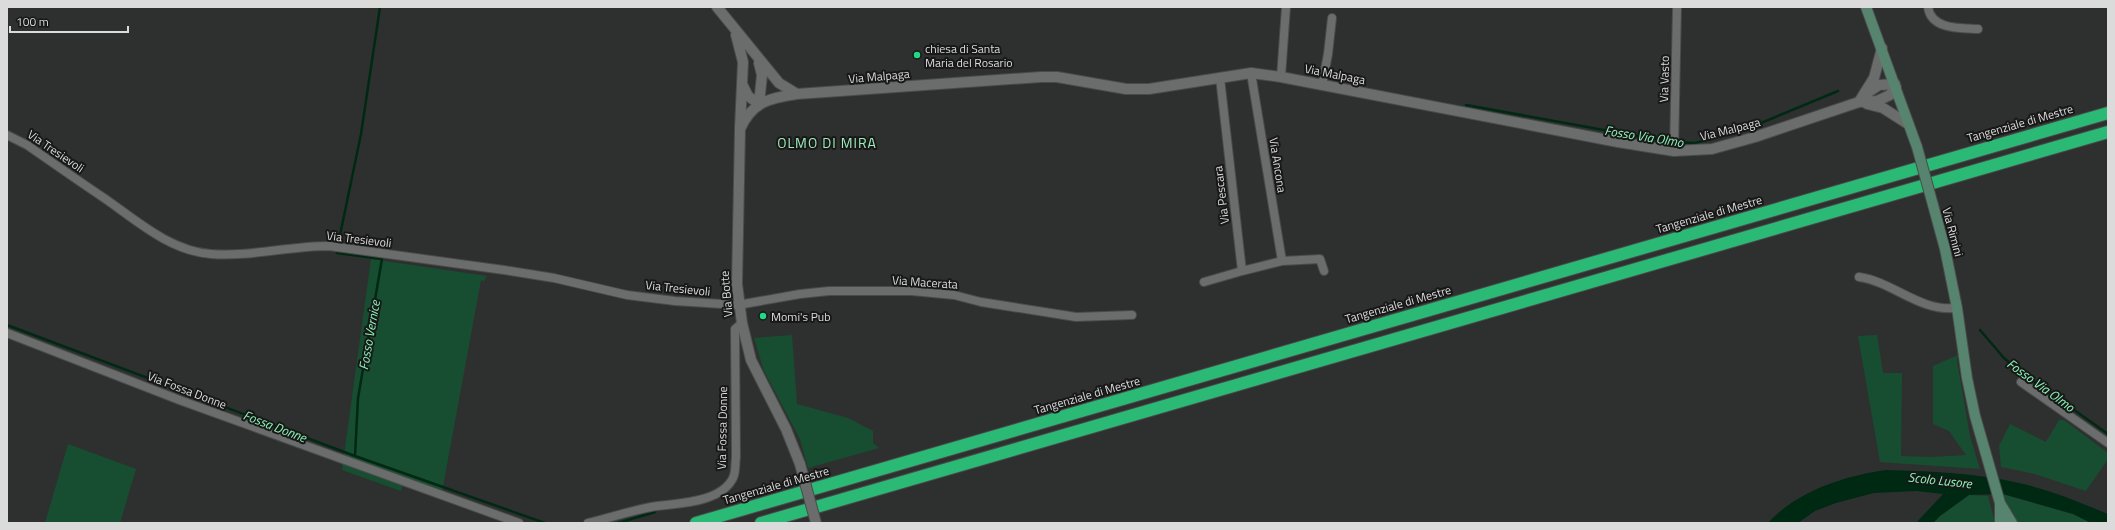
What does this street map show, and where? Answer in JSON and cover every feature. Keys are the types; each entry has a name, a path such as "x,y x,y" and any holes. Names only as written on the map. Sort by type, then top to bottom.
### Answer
{"highway":[{"name":"Tangenziale di Mestre","path":"696,523 2108,113"},
{"path":"761,523 2108,132"}],"main road":[{"name":"Via Rimini","path":"1866,7 1917,147 1945,249 1957,308 1967,378 1998,499"},
{"path":"1998,499 2000,523"},
{"path":"1998,499 2012,523"}],"street":[{"path":"717,7 779,83 797,94"},
{"path":"1281,76 1286,7"},
{"name":"Via Vasto","path":"1674,145 1677,7"},
{"path":"1928,7 1928,11 1938,22 1950,27 1978,29"},
{"path":"1322,85 1328,54 1332,18"},
{"path":"734,29 742,54 740,129"},
{"path":"1859,102 1874,78 1882,48"},
{"path":"759,60 762,74 759,104"},
{"name":"Via Malpaga","path":"759,104 770,99 797,94 1041,77 1057,77 1126,89 1149,89 1251,74 1281,76 1618,142 1712,149 1786,128 1859,102"},
{"name":"Via Ancona","path":"1251,74 1282,261"},
{"name":"Via Pescara","path":"1220,78 1242,271"},
{"path":"742,83 748,96 759,104"},
{"path":"1859,102 1882,99 1890,95 1896,86"},
{"path":"1859,102 1875,87 1896,86"},
{"path":"1859,102 1883,108 1908,124"},
{"name":"Via Botte","path":"759,104 751,110 740,129 737,284 738,305 752,360 786,429 800,464 816,523"},
{"name":"Via Tresievoli","path":"7,135 27,145 149,230 178,246 196,252 239,254 306,246 329,246 554,278 627,295 738,305"},
{"path":"1204,282 1282,261 1320,259 1324,271"},
{"path":"1859,277 1873,279 1925,305 1945,309 1957,308"},
{"name":"Via Macerata","path":"738,305 800,294 897,291 954,295 981,302 1076,317 1132,315"},
{"name":"Via Fossa Donne","path":"588,523 652,507 686,504 717,493 728,485 733,478 736,457 735,329 742,323"},
{"name":"Via Fossa Donne","path":"7,333 182,401 518,523"},
{"path":"2021,382 2108,443"}],"shaded area":[{"path":"371,259 487,276 484,281 481,280 442,492 403,481 401,491 342,470"},
{"path":"792,335 797,404 848,418 873,431 873,443 879,448 808,468 800,439 764,371 754,338"},
{"path":"1877,335 1883,373 1902,373 1901,456 1931,457 1966,455 1949,431 1933,424 1933,366 1958,355 1957,361 1970,436 1980,469 1880,462 1858,336"},
{"path":"2059,420 2064,420 2108,453 2108,459 2086,491 2035,474 2001,467 1999,446 2010,424 2046,442"},
{"path":"68,444 136,469 120,523 45,523"},
{"path":"2002,494 2073,514 2091,523 2017,523"},
{"path":"1969,495 1988,496 1995,523 1933,523 1940,516"}],"water":[{"name":"Scolo Lusore","path":"1886,470 1970,475 2019,483 2053,493 2108,514 2108,523 2091,523 2073,514 2003,494 1969,495 1940,516 1933,523 1916,523 1943,494 1916,491 1874,493 1836,503 1815,511 1798,523 1768,523 1793,502 1822,487 1854,476"}],"waterway":[{"name":"Fosso Vernice","path":"340,235 361,134 380,7"},
{"name":"Fosso Via Olmo","path":"1466,105 1670,142 1695,143 1744,130 1838,91"},
{"name":"Fosso Vernice","path":"337,253 382,259 358,398 355,456"},
{"name":"Fossa Donne","path":"7,325 355,456 545,523"},
{"name":"Fosso Via Olmo","path":"1980,330 2004,358 2018,370 2108,434"},
{"name":"Fossa Donne","path":"618,523 655,512"}],"place":[{"name":"chiesa di Santa Maria del Rosario","path":"917,55"},
{"name":"Momi's Pub","path":"763,316"}],"district":[{"name":"OLMO DI MIRA","path":"827,142"}]}
